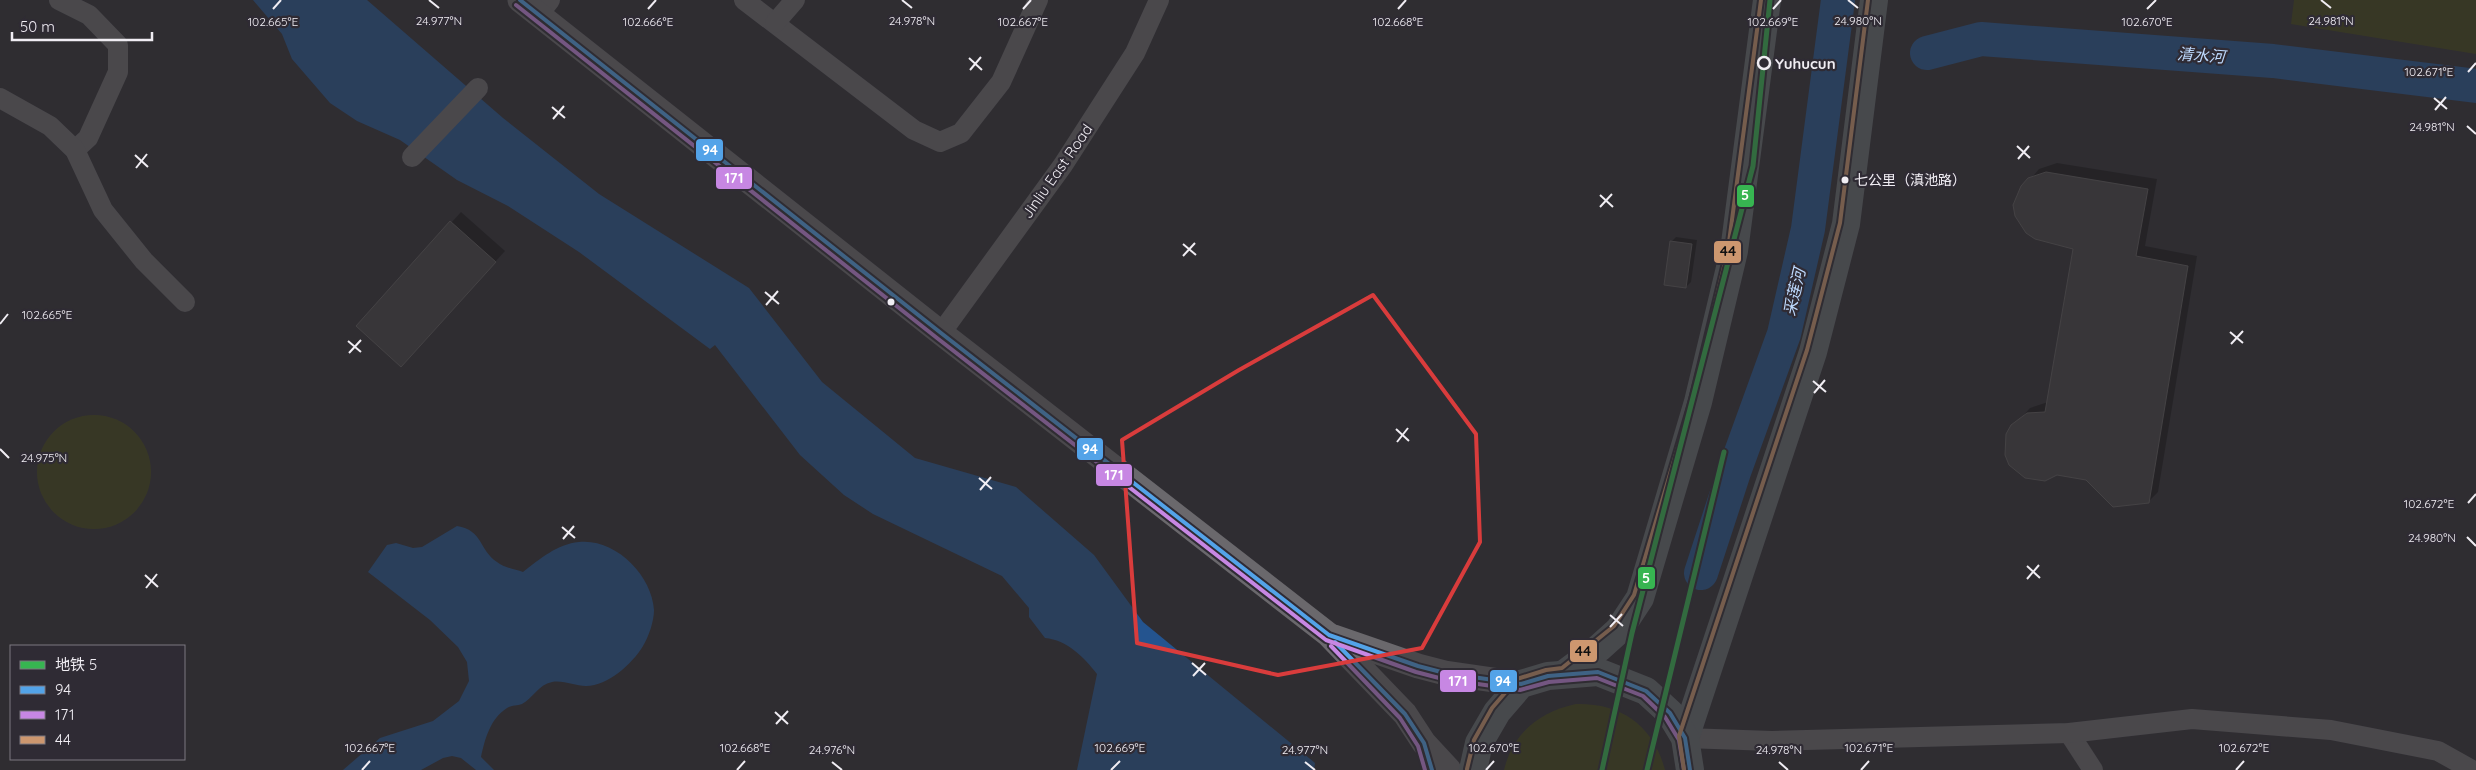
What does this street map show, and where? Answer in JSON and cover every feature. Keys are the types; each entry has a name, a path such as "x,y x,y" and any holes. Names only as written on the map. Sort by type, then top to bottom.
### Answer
{"main road":[{"path":"1564,674 1599,648 1619,630 1640,598 1698,402 1734,251 1767,0"},
{"path":"1684,738 1813,352 1846,224 1874,0"},
{"path":"1473,770 1479,743 1497,712 1521,684 1548,676 1598,672 1646,691 1670,713 1684,738 1690,770"}],"street":[{"path":"59,0 89,15 118,45 118,72 88,138 75,150"},
{"path":"744,0 914,130 940,142 961,133 1001,82 1038,0"},
{"path":"775,23 795,0"},
{"name":"Jinliu East Road","path":"941,333 1063,165 1135,53 1159,0"},
{"path":"536,5 941,333 1329,635 1405,714 1424,742 1448,770"},
{"path":"412,157 478,88"},
{"path":"0,98 50,126 75,150 103,210 144,261 185,302"},
{"path":"1329,635 1418,666 1521,684"},
{"path":"1684,738 1772,741 2069,733 2192,719 2330,730 2438,752 2472,770"},
{"path":"2069,733 2093,770"},
{"path":"1424,742 1432,770"}],"highlighted area":[{"path":"1373,295 1476,434 1480,542 1422,648 1278,675 1137,643 1122,440 1239,370"}],"green space":[{"path":"2294,0 2476,0 2476,54 2291,24"},
{"path":"94,415 116,420 134,432 146,450 151,472 146,494 134,512 116,524 94,529 72,524 54,512 42,494 37,472 42,450 54,432 72,420"},
{"path":"1576,704 1607,708 1633,720 1652,741 1660,754 1665,770 1504,770 1514,745 1530,726 1550,712"}],"water":[{"path":"253,0 367,0 503,118 599,194 749,288 822,382 915,458 1016,487 1094,555 1143,622 1315,763 1314,770 1077,770 1097,674 1074,650 1061,642 1045,638 1029,617 1029,608 1002,576 873,514 844,495 800,455 715,345 710,349 579,252 508,206 457,180 400,140 357,121 330,103 292,59 282,34"},
{"path":"457,526 472,532 491,557 500,564 523,572 549,553 571,543 592,542 606,546 618,553 639,572 652,597 654,614 647,638 633,660 611,678 586,686 552,682 543,686 522,704 509,707 501,713 489,730 481,757 494,770 476,770 461,758 452,756 443,758 421,770 343,770 380,738 433,721 459,701 469,681 467,662 458,647 430,620 368,572 387,545 396,543 413,548 422,547"}],"building":[{"path":"2046,172 2148,189 2136,256 2188,266 2149,503 2113,507 2086,480 2057,475 2045,481 2025,478 2009,465 2005,455 2006,434 2011,425 2027,413 2045,412 2073,249 2035,239 2026,233 2015,216 2013,205 2021,186 2028,178"},
{"path":"450,221 496,262 401,367 356,326"},
{"path":"1670,241 1692,244 1686,288 1664,285"}],"waterway":[{"name":"采莲河","path":"1701,573 1734,472 1784,334 1808,229 1838,0"},
{"name":"清水河","path":"1927,53 1981,39 2273,61 2476,86"}],"metro line":[{"name":"5","path":"1602,770 1632,633 1753,166 1770,0"},
{"name":"5","path":"1647,770 1724,452"}],"transit line":[{"name":"94","path":"520,0 941,333 1329,635 1418,666 1445,673 1521,684 1548,676 1598,672 1646,691 1670,713 1685,738 1690,770"},
{"name":"44","path":"1467,769 1474,740 1492,708 1517,679 1546,670 1562,668 1614,626 1634,595 1692,400 1728,250 1761,0"},
{"name":"44","path":"1684,770 1679,736 1807,350 1840,223 1868,0"},
{"name":"171","path":"516,5 937,338 1326,640 1416,672 1443,679 1520,690 1549,682 1597,678 1643,696 1665,717 1679,740 1684,770"},
{"name":"94","path":"1335,642 1405,714 1424,743 1432,770"},
{"name":"171","path":"1331,646 1400,718 1418,746 1425,770"}],"place":[{"name":"Yuhucun","path":"1764,63"},
{"name":"七公里（滇池路）","path":"1845,180"}]}
